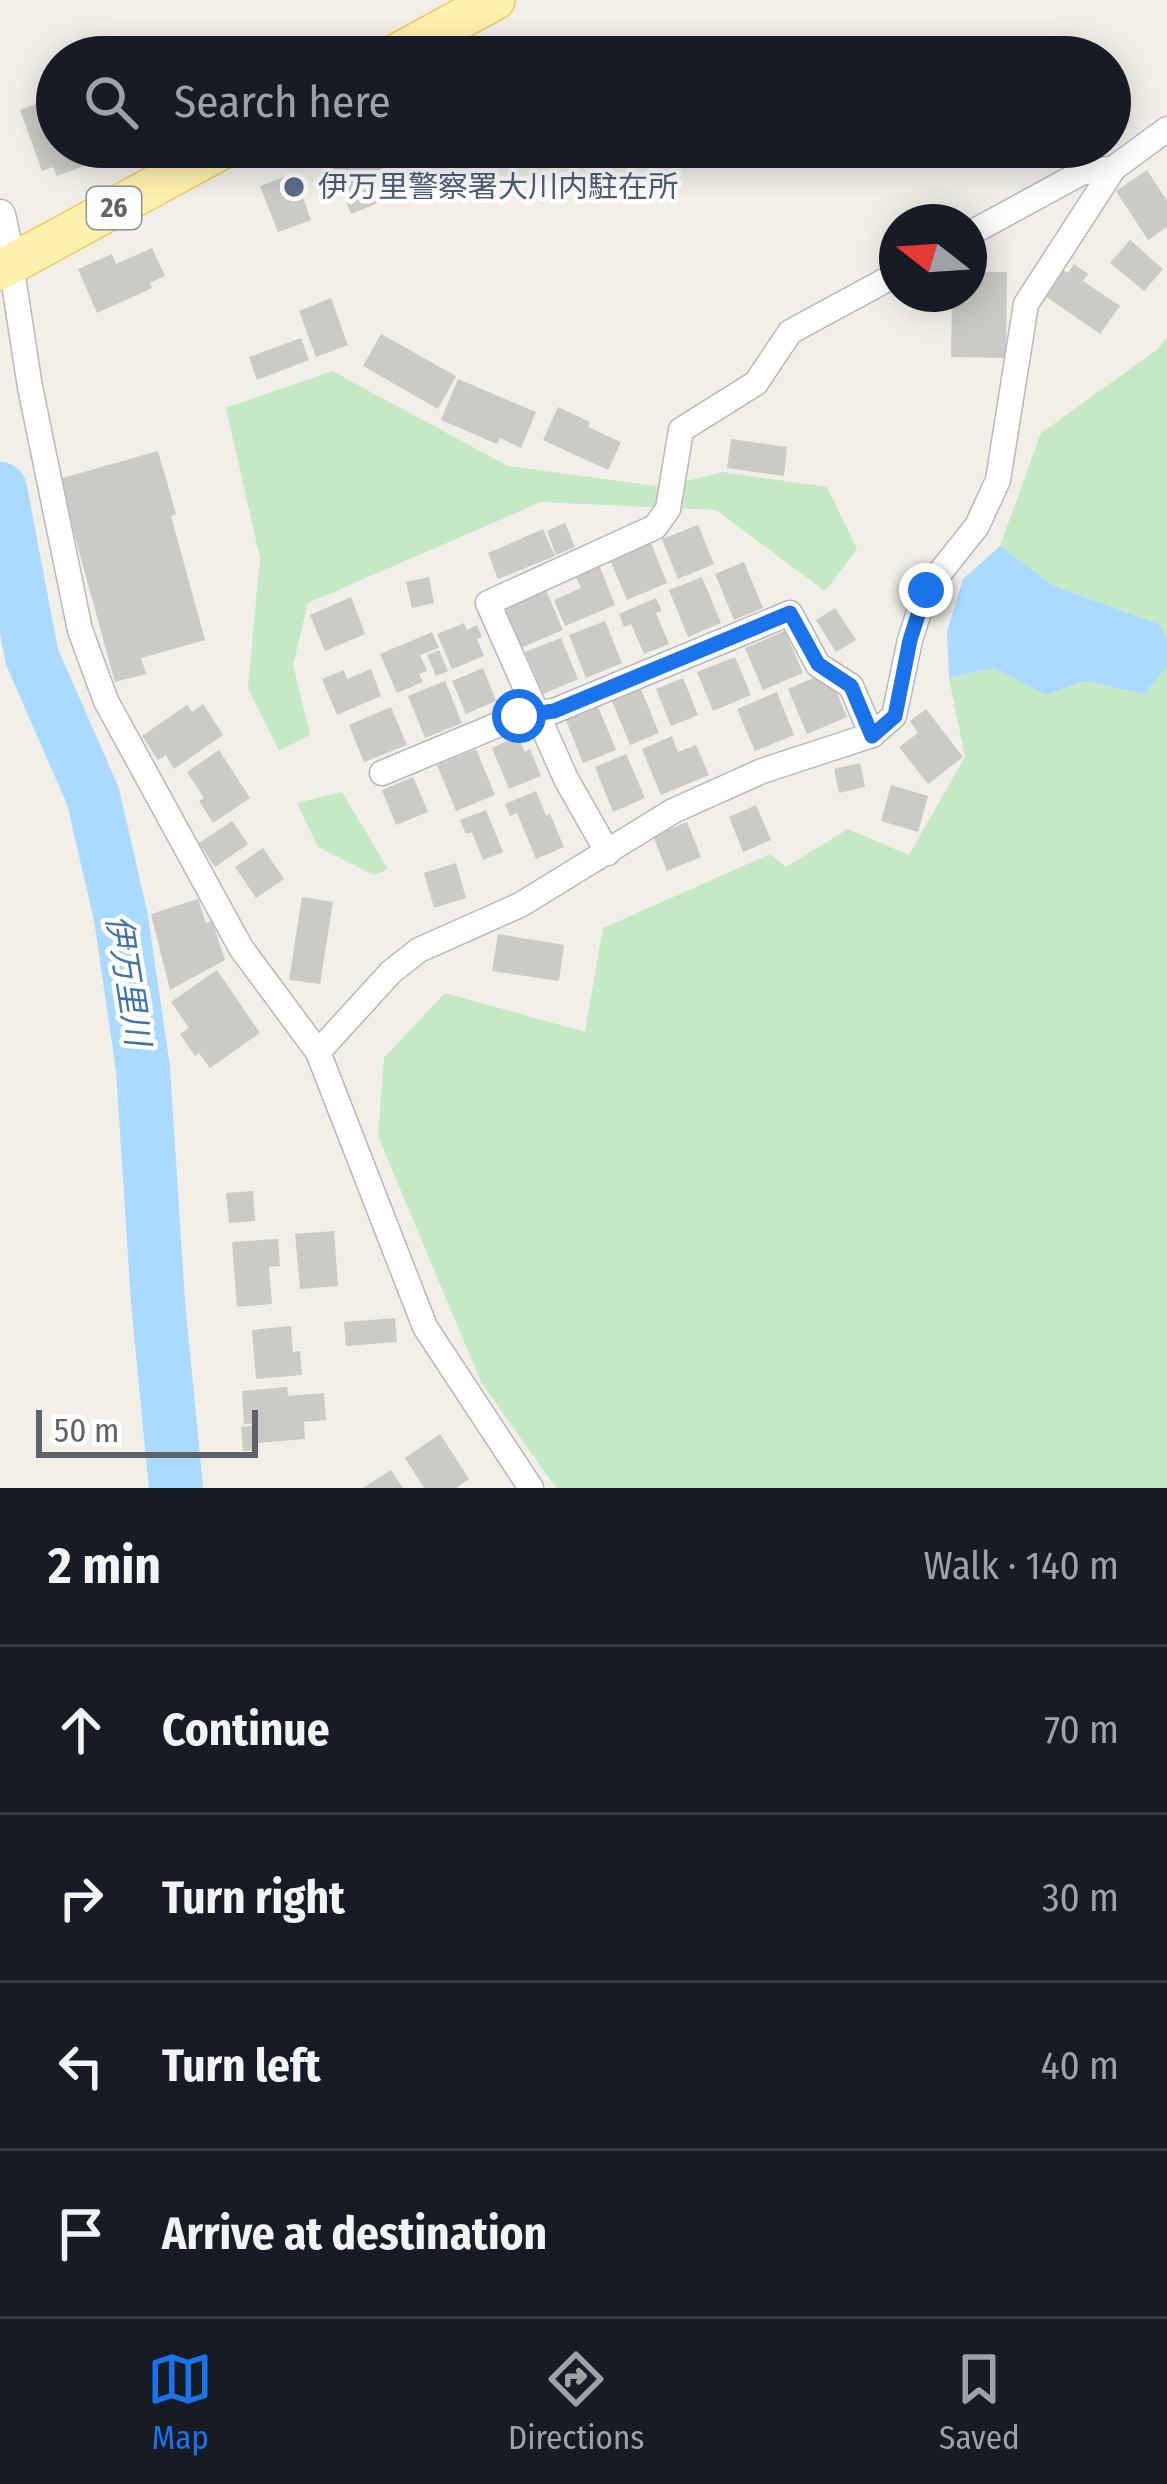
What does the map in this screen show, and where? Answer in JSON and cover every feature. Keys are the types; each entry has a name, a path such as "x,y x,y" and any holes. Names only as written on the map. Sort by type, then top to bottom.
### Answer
{"main road":[{"path":"429,36 495,0"},
{"name":"26","path":"4,268 187,168"}],"street":[{"path":"1131,155 1167,129"},
{"path":"987,224 1081,173 1114,168"},
{"path":"318,1052 391,971 419,950 520,905 673,812 762,771 872,736 895,716 926,590 977,526 998,481 1026,304 1114,168"},
{"path":"0,214 4,268 80,630 106,701 241,948 318,1052 425,1327 531,1488"},
{"path":"608,853 566,779 488,602 655,527 668,509 680,430 756,382 790,332 879,284"},
{"path":"382,773 519,716 554,711 790,613 818,664 851,686 872,736"}],"green space":[{"path":"1167,336 1167,639 1159,624 1054,586 1000,546 1041,433 1158,349"},
{"path":"332,371 508,466 663,487 723,472 827,487 857,549 825,591 716,510 541,502 308,603 293,665 310,735 279,751 248,688 260,558 226,408"},
{"path":"1167,667 1167,1488 556,1488 481,1382 378,1136 384,1058 445,993 585,1032 603,928 770,854 786,867 848,829 909,855 965,757 949,678 994,668 1046,695 1084,681 1143,694"},
{"path":"342,792 388,869 374,875 318,847 297,803"}],"water":[{"path":"1000,546 1054,586 1159,624 1167,639 1167,667 1144,694 1084,681 1046,695 994,668 949,678 947,632 963,579"}],"building":[{"path":"36,104 36,154 20,110"},
{"path":"53,168 79,168 57,176"},
{"path":"333,168 384,168 395,196 351,214"},
{"path":"1147,170 1167,201 1167,227 1148,240 1116,191"},
{"path":"294,173 311,220 278,232 260,186"},
{"path":"1130,240 1163,269 1144,291 1110,263"},
{"path":"152,248 165,276 150,283 152,288 97,313 78,269 112,254 116,264"},
{"path":"1074,264 1088,274 1083,281 1120,306 1100,334 1045,296 1063,270 1068,273"},
{"path":"987,272 1007,272 1006,358 951,357 952,312 987,312"},
{"path":"331,298 348,345 316,357 299,311"},
{"path":"381,334 456,376 438,409 363,366"},
{"path":"301,338 309,360 257,380 249,357"},
{"path":"458,379 536,412 521,448 500,438 497,444 441,420"},
{"path":"558,407 621,442 608,470 543,440"},
{"path":"731,439 787,447 784,476 727,468"},
{"path":"158,451 205,640 141,658 146,674 115,682 59,479"},
{"path":"565,523 575,547 556,555 547,531"},
{"path":"698,525 714,564 678,579 662,539"},
{"path":"543,529 555,556 498,579 488,553"},
{"path":"651,543 667,583 627,600 610,560"},
{"path":"744,562 763,608 734,620 715,574"},
{"path":"599,565 615,605 565,626 554,600 581,588 575,575"},
{"path":"429,577 434,603 412,608 406,582"},
{"path":"702,577 721,623 688,637 669,590"},
{"path":"545,588 563,630 521,648 503,605"},
{"path":"351,597 365,634 325,651 310,615"},
{"path":"656,598 662,611 656,613 669,644 644,654 631,624 624,627 619,614"},
{"path":"835,608 856,640 836,652 816,620"},
{"path":"605,621 622,663 586,678 569,635"},
{"path":"464,623 467,630 477,625 484,656 452,669 437,634"},
{"path":"785,631 803,673 763,690 745,648"},
{"path":"432,632 439,648 420,655 427,671 419,674 423,682 397,693 380,654"},
{"path":"561,638 578,679 543,694 525,652"},
{"path":"439,650 448,671 436,676 427,655"},
{"path":"735,657 751,695 713,711 697,672"},
{"path":"483,668 496,701 466,714 452,681"},
{"path":"371,669 381,696 337,715 322,679 344,670 347,679"},
{"path":"818,676 836,691 847,717 807,734 788,689"},
{"path":"683,678 698,715 671,726 656,689"},
{"path":"445,681 462,723 425,738 408,696"},
{"path":"641,689 659,733 630,745 612,701"},
{"path":"777,692 794,735 755,751 737,709"},
{"path":"203,704 223,735 174,769 166,755 158,760 142,736 187,705 192,712"},
{"path":"597,704 616,750 583,763 565,718"},
{"path":"391,707 407,745 364,762 349,725"},
{"path":"926,709 963,757 928,784 899,747 918,733 910,721"},
{"path":"518,736 525,752 530,749 541,776 509,789 492,748"},
{"path":"672,736 678,752 696,745 709,775 661,795 642,749"},
{"path":"476,749 495,795 456,811 437,765"},
{"path":"219,750 250,798 213,823 187,772"},
{"path":"626,754 645,798 613,812 595,767"},
{"path":"860,763 865,787 839,793 834,769"},
{"path":"413,777 428,812 396,825 382,790"},
{"path":"891,785 928,796 918,832 881,821"},
{"path":"536,791 564,847 536,859 517,813 510,816 505,804"},
{"path":"756,805 771,840 743,852 729,817"},
{"path":"486,810 503,852 483,860 472,832 466,834 460,820"},
{"path":"232,821 248,844 215,867 199,843"},
{"path":"687,822 701,857 667,871 653,836"},
{"path":"263,848 284,879 256,898 235,867"},
{"path":"456,863 466,898 434,908 424,873"},
{"path":"302,897 333,902 320,984 289,980"},
{"path":"198,899 206,923 212,921 225,960 170,990 151,914"},
{"path":"498,934 564,945 559,981 492,971"},
{"path":"217,970 260,1033 210,1068 180,1034 189,1028 171,1002"},
{"path":"253,1191 255,1221 229,1223 226,1193"},
{"path":"334,1231 338,1286 300,1289 295,1234"},
{"path":"278,1239 280,1266 269,1267 272,1304 237,1307 232,1242"},
{"path":"395,1318 397,1342 346,1346 344,1322"},
{"path":"291,1326 293,1352 300,1351 302,1375 256,1379 252,1330"},
{"path":"287,1387 288,1396 324,1393 326,1420 304,1422 305,1439 258,1443 259,1450 243,1451 241,1427 258,1423 244,1424 242,1391"},
{"path":"440,1434 469,1479 456,1488 424,1488 405,1458"},
{"path":"391,1470 403,1488 363,1488"}],"waterway":[{"name":"伊万里川","path":"0,489 32,657 93,796 121,918 143,1069 176,1488"}],"place":[{"name":"伊万里警察署大川内駐在所","path":"294,187"}],"route":[{"path":"519,716 554,711 790,613 818,664 851,686 872,736 895,716 926,590"}]}
